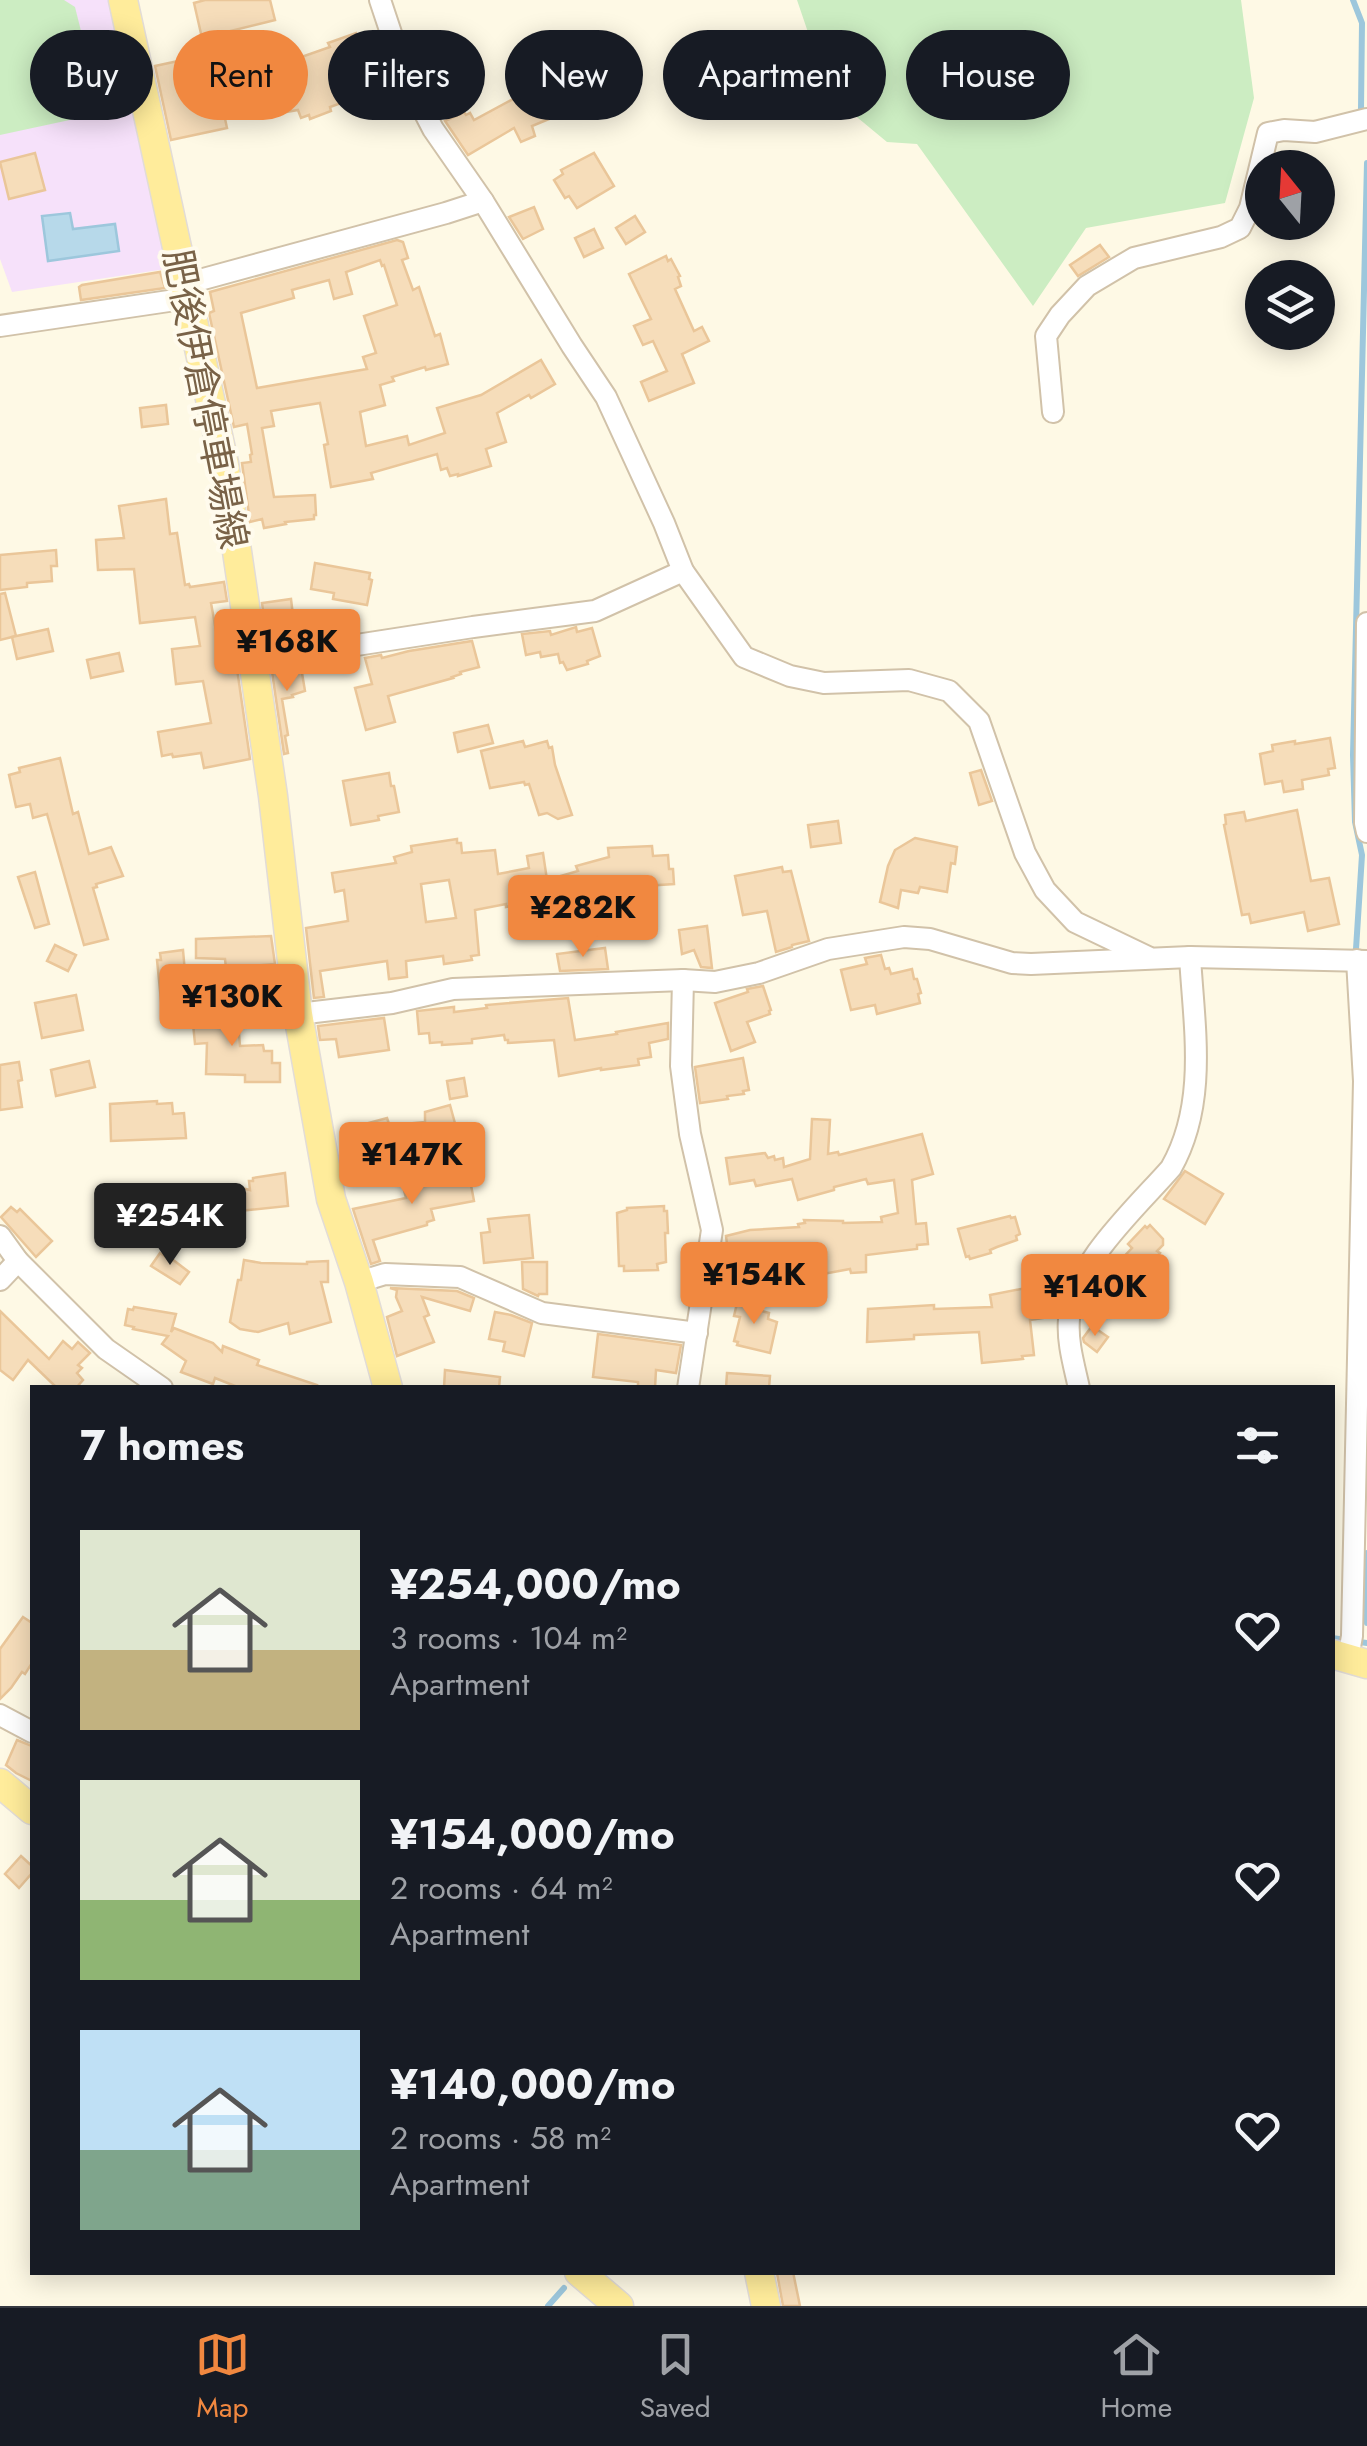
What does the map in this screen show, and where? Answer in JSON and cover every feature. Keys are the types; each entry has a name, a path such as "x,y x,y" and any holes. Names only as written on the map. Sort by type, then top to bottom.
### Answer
{"main road":[{"name":"肥後伊倉停車場線","path":"123,0 224,463 273,796 298,1014 331,1199 387,1385"},
{"path":"0,1783 30,1808"},
{"path":"583,2275 619,2306"},
{"path":"760,2275 766,2306"}],"street":[{"path":"380,0 406,75 433,129 606,397 683,571 744,656 790,676 824,683 909,680 949,691 979,721 1025,853 1045,890 1074,922 1148,957"},
{"path":"1053,412 1046,336 1087,286 1134,258 1221,237 1240,228 1250,208 1268,132 1315,132 1367,119"},
{"path":"0,326 187,291 483,201"},
{"path":"253,661 595,611 683,571"},
{"path":"1367,623 1367,832"},
{"path":"298,1014 392,1003 454,990 682,980 715,982 759,974 828,949 904,937 930,938 1031,964 1190,956 1362,961 1364,1080 1350,1652"},
{"path":"1077,1385 1068,1316 1079,1279 1171,1168 1190,1124 1197,1079 1190,956"},
{"path":"682,980 682,1066 690,1134 712,1230 688,1385"},
{"path":"0,1236 18,1261 106,1349 158,1385"},
{"path":"0,1280 18,1261"},
{"path":"359,1282 385,1274 460,1277 542,1313 697,1333"},
{"path":"0,1716 30,1731"}],"shaded area":[{"path":"0,0 114,0 120,30 30,30 30,120 137,120 166,269 12,292 0,259"}],"green space":[{"path":"0,0 64,0 75,7 81,30 30,30 30,120 70,120 0,135"},
{"path":"797,0 1241,0 1254,98 1225,203 1086,228 1033,306 917,144 887,142 860,120 886,120 886,30 807,30"}],"water":[{"path":"70,213 73,229 115,224 119,251 48,261 42,216"}],"building":[{"path":"270,0 275,20 234,30 200,30 194,3"},
{"path":"328,48 328,112 310,119 308,115 308,55"},
{"path":"173,62 173,120 225,120 227,128 171,140 155,66"},
{"path":"505,103 505,120 547,120 532,126 535,136 521,142 514,128 468,155 445,121 485,120 485,114"},
{"path":"35,153 45,190 9,199 0,162"},
{"path":"594,153 614,186 577,208 554,180 563,174 561,170"},
{"path":"534,207 543,229 523,239 509,217"},
{"path":"635,216 645,232 626,244 616,228"},
{"path":"594,229 603,248 584,257 575,238"},
{"path":"397,240 403,242 408,258 402,260 413,290 419,287 435,336 440,334 448,364 392,377 394,381 380,385 385,405 360,412 366,446 407,436 409,445 445,433 437,408 481,395 541,360 555,384 497,413 506,442 486,449 491,466 458,476 450,476 447,468 441,470 437,454 371,473 373,479 331,487 320,403 271,411 274,426 262,428 274,497 315,495 316,515 314,519 264,528 262,519 250,522 242,463 251,462 247,424 234,427 209,313 214,311 210,292","holes":["380,260 397,305 364,316 376,353 363,357 367,369 257,388 241,313 294,298 292,290 329,280 334,299 352,294 346,272"]},
{"path":"1100,245 1109,257 1078,276 1070,265"},
{"path":"666,256 680,276 681,286 675,289 694,331 702,327 709,341 682,354 694,383 649,401 641,382 667,371 653,341 643,345 634,326 651,319 629,274"},
{"path":"160,272 165,288 81,300 82,285"},
{"path":"166,405 168,424 142,427 140,408"},
{"path":"166,499 170,534 177,533 185,585 224,582 227,601 211,603 217,636 232,634 250,759 204,768 201,753 162,756 158,732 211,723 203,681 176,684 172,649 200,646 195,617 140,623 134,569 98,570 96,540 124,538 119,506"},
{"path":"56,550 57,566 51,566 52,581 0,590 0,555"},
{"path":"315,563 370,573 367,605 333,599 334,593 311,589"},
{"path":"5,593 16,636 0,640 0,594"},
{"path":"291,599 299,640 284,642 282,630 266,632 262,603"},
{"path":"576,627 577,632 592,628 600,656 587,661 588,664 567,670 558,654 526,655 522,634 550,631 551,635"},
{"path":"48,629 53,651 17,659 12,637"},
{"path":"472,641 479,667 388,696 395,722 366,730 355,688 372,684 365,658"},
{"path":"119,653 123,671 91,678 87,660"},
{"path":"301,667 305,691 282,699 288,735 288,753 284,754 272,672"},
{"path":"488,725 493,743 458,752 454,733"},
{"path":"1330,738 1335,768 1328,769 1329,775 1302,780 1303,789 1284,792 1282,781 1265,784 1260,754 1273,751 1272,745"},
{"path":"523,741 525,747 547,741 552,747 572,815 558,819 547,813 539,815 529,784 524,782 490,788 481,751"},
{"path":"60,758 73,814 78,812 89,854 111,847 123,876 93,888 108,939 84,945 47,814 33,818 30,804 16,807 9,775 20,772 19,768"},
{"path":"981,770 992,801 979,805 970,773"},
{"path":"389,773 399,812 351,825 343,781"},
{"path":"1297,810 1311,881 1329,878 1339,924 1308,931 1304,912 1251,923 1249,914 1242,915 1225,815 1244,812 1246,821"},
{"path":"838,821 841,843 811,847 808,825"},
{"path":"915,838 957,847 947,892 920,887 918,893 901,890 898,908 880,902 895,850"},
{"path":"457,839 462,853 495,850 498,874 529,868 527,856 543,853 547,880 578,871 576,866 609,857 608,848 652,846 653,856 668,855 674,884 617,891 621,907 560,924 553,901 475,910 479,955 471,956 472,960 444,964 443,956 406,961 407,977 389,979 387,961 320,971 324,997 314,998 306,928 348,921 344,890 335,892 332,873 396,863 394,857 412,852 411,846","holes":["449,880 456,918 426,922 421,884"]},
{"path":"782,867 783,872 791,871 809,941 776,952 767,911 743,915 735,876"},
{"path":"35,872 49,924 35,928 18,877"},
{"path":"707,926 712,968 701,967 694,950 682,954 679,930"},
{"path":"271,936 275,964 226,968 225,959 196,958 196,939"},
{"path":"55,945 76,955 68,971 47,961"},
{"path":"605,948 608,969 560,971 557,954"},
{"path":"183,950 189,1017 163,1020 157,960 161,960 160,953"},
{"path":"881,955 891,974 912,969 921,993 920,1003 877,1014 875,1005 851,1010 841,970 867,964 865,958"},
{"path":"763,986 770,1014 747,1022 755,1042 731,1051 715,1003"},
{"path":"76,995 83,1030 42,1038 35,1003"},
{"path":"568,998 575,1040 668,1023 668,1039 649,1043 651,1057 638,1059 639,1065 559,1076 554,1040 508,1043 504,1035 442,1045 430,1043 429,1033 419,1034 417,1011 454,1007 454,1012 487,1008 486,1005"},
{"path":"237,1009 240,1046 263,1045 264,1051 272,1051 272,1063 280,1063 280,1082 245,1082 245,1075 206,1074 207,1043 195,1044 192,1013"},
{"path":"384,1018 389,1050 339,1057 336,1039 320,1040 318,1026"},
{"path":"743,1058 749,1090 727,1096 728,1099 700,1103 695,1067"},
{"path":"89,1061 95,1087 56,1096 51,1070"},
{"path":"19,1062 22,1107 0,1110 0,1065"},
{"path":"464,1078 467,1096 450,1099 447,1081"},
{"path":"172,1103 173,1114 184,1113 186,1138 111,1141 110,1104"},
{"path":"450,1105 459,1138 400,1154 393,1125 425,1122 425,1112"},
{"path":"387,1118 392,1133 362,1142 357,1126"},
{"path":"812,1119 830,1120 828,1154 839,1155 922,1134 933,1174 912,1180 916,1224 926,1223 928,1244 917,1245 917,1249 866,1255 866,1272 851,1273 850,1269 801,1278 799,1261 750,1264 748,1250 728,1253 726,1236 750,1230 799,1227 804,1220 882,1222 881,1217 898,1213 894,1180 868,1184 866,1179 798,1200 792,1179 756,1186 754,1180 730,1184 726,1158 765,1153 775,1160 783,1158 784,1167 810,1159"},
{"path":"468,1169 474,1201 431,1209 434,1220 427,1225 373,1240 380,1261 371,1264 353,1209 406,1198 402,1182"},
{"path":"1185,1171 1223,1194 1205,1224 1164,1199"},
{"path":"285,1173 288,1206 239,1211 236,1230 186,1225 192,1190 226,1195 229,1185 250,1190 249,1181 253,1178"},
{"path":"664,1206 668,1233 666,1262 657,1264 658,1270 624,1271 624,1266 619,1266 617,1213 627,1208"},
{"path":"11,1207 17,1212 20,1209 52,1241 36,1257 1,1217"},
{"path":"529,1215 533,1258 484,1263 481,1233 490,1232 488,1219"},
{"path":"1015,1217 1020,1234 1017,1240 990,1250 991,1253 966,1257 958,1229"},
{"path":"1150,1225 1163,1239 1163,1245 1132,1283 1142,1291 1130,1307 1126,1304 1084,1312 1093,1285 1107,1264 1113,1268 1132,1248 1128,1244"},
{"path":"160,1253 189,1272 180,1284 151,1266"},
{"path":"244,1260 307,1264 328,1261 328,1282 321,1282 331,1322 290,1334 288,1323 258,1332 240,1329 230,1322"},
{"path":"522,1262 547,1262 547,1294 538,1296 523,1289"},
{"path":"1059,1274 1061,1290 1056,1316 1030,1320 1034,1355 1022,1356 1023,1359 982,1363 979,1332 867,1342 868,1309 992,1307 990,1295 1031,1287 1029,1278"},
{"path":"390,1288 457,1291 474,1298 470,1311 422,1297 429,1315 424,1317 434,1342 397,1356 387,1317 402,1311 397,1290"},
{"path":"738,1299 760,1304 758,1310 769,1313 768,1319 777,1322 770,1353 734,1341 740,1317 734,1316"},
{"path":"134,1307 176,1314 171,1332 174,1328 213,1343 222,1352 223,1346 259,1360 257,1365 317,1385 232,1385 215,1378 213,1384 181,1372 186,1361 162,1344 168,1336 125,1325 128,1309"},
{"path":"0,1311 49,1359 63,1341 72,1349 78,1342 90,1353 78,1365 82,1368 77,1373 83,1380 79,1385 54,1385 28,1360 13,1380 0,1370"},
{"path":"495,1312 532,1323 524,1356 503,1351 505,1342 489,1339"},
{"path":"1092,1326 1108,1337 1097,1352 1083,1338"},
{"path":"598,1334 681,1345 676,1373 656,1370 655,1385 593,1377"},
{"path":"445,1370 500,1377 499,1385 444,1385"},
{"path":"727,1373 770,1376 769,1385 726,1385"},
{"path":"23,1617 30,1622 30,1666 0,1699 0,1649"},
{"path":"17,1740 30,1745 30,1780 6,1765"},
{"path":"21,1856 30,1864 30,1875 19,1888 5,1874"},
{"path":"777,2275 794,2275 800,2306 783,2306"}],"waterway":[{"path":"1353,0 1362,23 1364,117"},
{"path":"1356,949 1362,855 1355,822 1353,755 1367,163"},
{"path":"1367,1553 1367,1623"},
{"path":"1335,1638 1367,1643"},
{"path":"548,2306 564,2288"}]}
